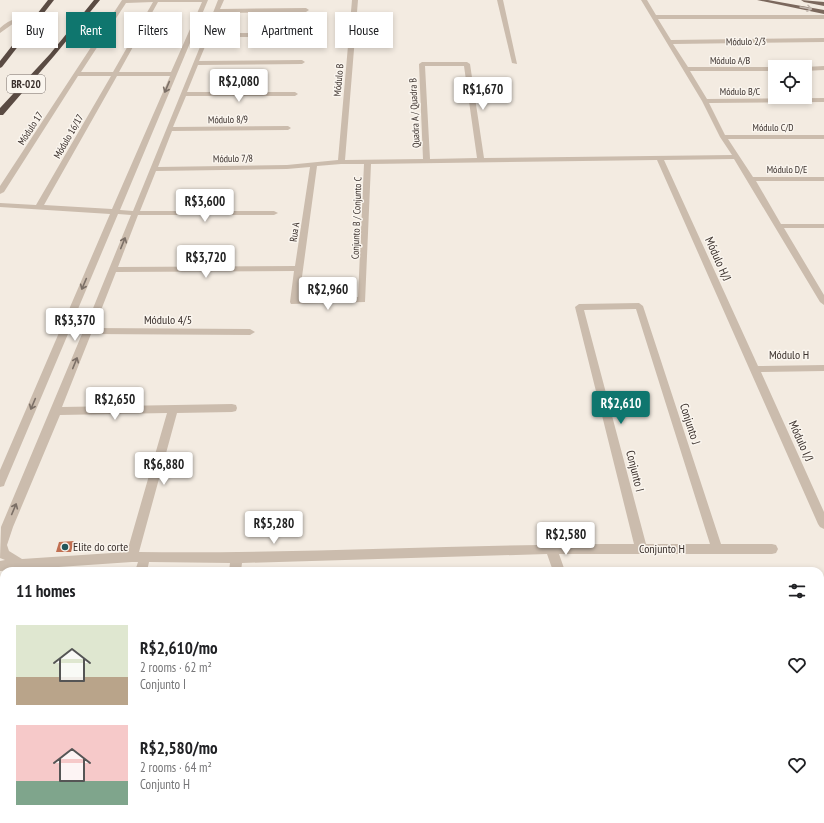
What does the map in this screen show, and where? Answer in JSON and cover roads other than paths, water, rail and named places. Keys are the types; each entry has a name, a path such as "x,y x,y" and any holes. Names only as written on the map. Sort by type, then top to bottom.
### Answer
{"highway":[{"name":"BR-020","path":"41,12 50,0"},
{"name":"BR-020","path":"0,113 52,55 97,0"},
{"name":"BR-020","path":"0,66 14,48"}],"main road":[{"path":"760,0 824,12"},
{"path":"775,0 784,4"},
{"path":"804,0 824,4"}],"street":[{"name":"Módulo B","path":"341,162 355,0"},
{"path":"500,0 515,63"},
{"path":"644,0 705,101 723,137 751,179 824,302"},
{"path":"124,1 156,1 306,10"},
{"name":"Módulo 17","path":"0,192 124,1"},
{"name":"Módulo 16/17","path":"39,207 156,1"},
{"path":"654,17 824,17"},
{"path":"0,31 12,21"},
{"name":"Módulo 2/3","path":"669,42 824,40"},
{"path":"0,483 115,211 164,117 183,94 190,59 190,48"},
{"path":"19,567 4,554 1,545 7,527 56,411 169,129 164,117 173,74 190,59 197,48"},
{"path":"190,59 302,62"},
{"name":"Quadra A / Quadra B","path":"427,161 422,64 467,64 481,160"},
{"path":"812,68 824,68"},
{"name":"Módulo A/B","path":"686,69 768,69"},
{"path":"77,74 173,74"},
{"path":"183,94 295,94"},
{"name":"Módulo B/C","path":"705,101 824,100"},
{"name":"Módulo 8/9","path":"169,129 288,128"},
{"name":"Módulo C/D","path":"723,137 824,137"},
{"name":"Módulo 7/8","path":"153,169 287,167 368,161 735,157"},
{"name":"Módulo H/J","path":"660,158 754,369"},
{"name":"Conjunto B / Conjunto C","path":"294,302 362,300 368,161"},
{"name":"Rua A","path":"294,302 314,164"},
{"name":"Módulo D/E","path":"751,179 824,179"},
{"path":"0,205 135,213 274,213"},
{"path":"779,226 824,226"},
{"path":"112,270 299,268"},
{"path":"812,283 824,283"},
{"name":"Conjunto I","path":"639,306 579,307 641,549"},
{"name":"Conjunto J","path":"639,306 717,549"},
{"name":"Módulo 4/5","path":"64,331 250,332"},
{"name":"Módulo H","path":"754,369 824,368"},
{"name":"Módulo I/J","path":"754,369 824,524"},
{"path":"132,557 173,408"},
{"path":"56,411 232,408"},
{"path":"551,549 558,567"},
{"name":"Conjunto H","path":"0,566 19,567 132,557 237,558 551,549 772,549"},
{"path":"142,567 145,557"},
{"path":"236,567 237,558"}],"place":[{"name":"Elite do corte","path":"65,547"}]}
